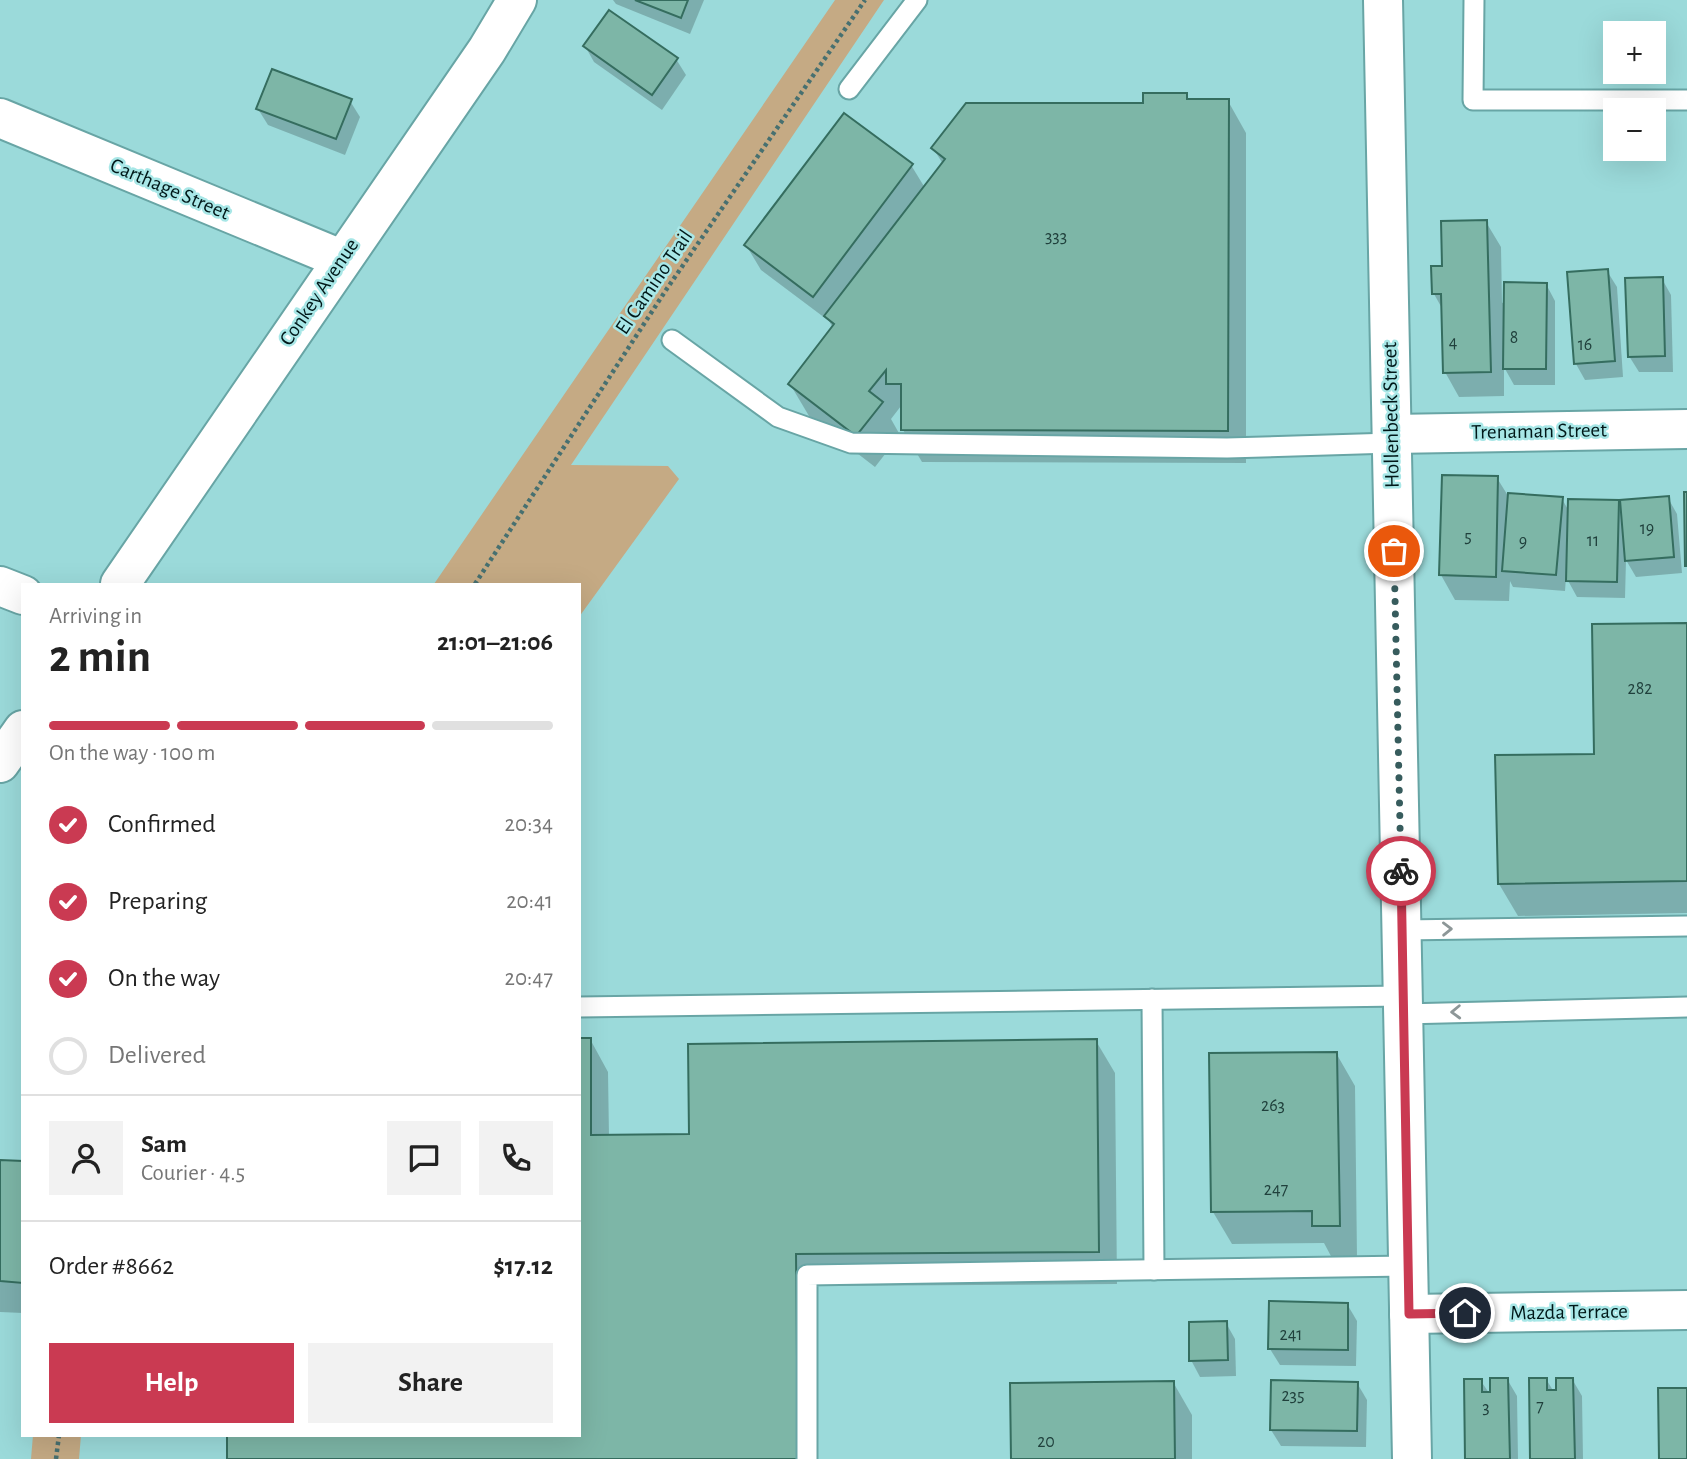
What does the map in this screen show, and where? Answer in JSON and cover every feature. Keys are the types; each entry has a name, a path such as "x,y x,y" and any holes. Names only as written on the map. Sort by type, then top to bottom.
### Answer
{"street":[{"name":"Conkey Avenue","path":"121,583 487,50 517,0"},
{"name":"Hollenbeck Street","path":"1383,0 1412,1459"},
{"name":"Carthage Street","path":"0,118 341,259"},
{"name":"Trenaman Street","path":"1392,439 1687,429"},
{"path":"0,586 21,594"},
{"path":"0,763 21,733"},
{"name":"Mazda Terrace","path":"1409,1314 1687,1310"}],"lane":[{"path":"849,89 917,0"},
{"path":"1474,0 1473,100 1687,100"},
{"path":"672,340 778,416 851,443 1227,448 1392,439"},
{"path":"1402,930 1687,926"},
{"path":"1152,999 1154,1270"},
{"path":"581,1007 1152,999 1510,1010 1687,1007"},
{"path":"807,1459 807,1275 1408,1266"}],"path":[{"name":"El Camino Trail","path":"476,583 666,290 865,0"},
{"path":"56,1459 60,1437"}],"shaded area":[{"path":"835,0 884,0 571,465 668,466 679,479 581,614 581,583 435,583"},
{"path":"33,1437 81,1437 79,1459 31,1459"}],"building":[{"path":"635,0 688,0 681,18"},
{"path":"609,10 678,58 652,95 583,46"},
{"path":"272,69 352,99 336,139 256,109"},
{"path":"1143,93 1187,93 1187,99 1229,99 1228,431 901,430 901,384 886,384 886,370 869,391 883,402 856,436 788,384 834,324 824,316 945,159 931,148 966,103 1143,103"},
{"path":"844,113 913,164 813,297 744,245"},
{"path":"1487,220 1491,372 1443,373 1441,294 1432,294 1431,266 1442,266 1441,221"},
{"path":"1608,269 1615,361 1574,364 1567,272"},
{"path":"1663,277 1665,356 1628,357 1625,278"},
{"path":"1504,282 1547,283 1546,369 1503,369"},
{"path":"1442,475 1498,476 1496,577 1439,575"},
{"path":"1684,492 1687,492 1687,566 1685,566"},
{"path":"1508,493 1563,497 1556,575 1502,571"},
{"path":"1669,496 1674,557 1625,561 1620,500"},
{"path":"1568,499 1619,500 1617,582 1566,581"},
{"path":"1687,623 1687,881 1498,884 1495,755 1594,754 1592,624"},
{"path":"581,1038 591,1038 591,1135 689,1134 688,1044 1097,1039 1099,1252 796,1254 798,1459 227,1459 227,1437 581,1437"},
{"path":"1337,1052 1340,1226 1312,1226 1312,1211 1211,1212 1209,1053"},
{"path":"0,1160 21,1161 21,1283 0,1281"},
{"path":"1269,1301 1348,1303 1348,1350 1268,1349"},
{"path":"1227,1321 1228,1360 1189,1361 1189,1322"},
{"path":"1490,1378 1508,1378 1510,1459 1465,1459 1464,1379 1482,1379 1482,1392 1490,1392"},
{"path":"1529,1378 1547,1378 1547,1390 1556,1390 1556,1378 1573,1378 1575,1459 1530,1459"},
{"path":"1271,1380 1358,1382 1357,1431 1270,1430"},
{"path":"1174,1381 1175,1459 1011,1459 1010,1383"},
{"path":"1658,1388 1687,1388 1687,1459 1659,1459"}],"way so far":[{"path":"1394,551 1401,871"}],"route":[{"path":"1401,871 1409,1314 1465,1313"}]}
